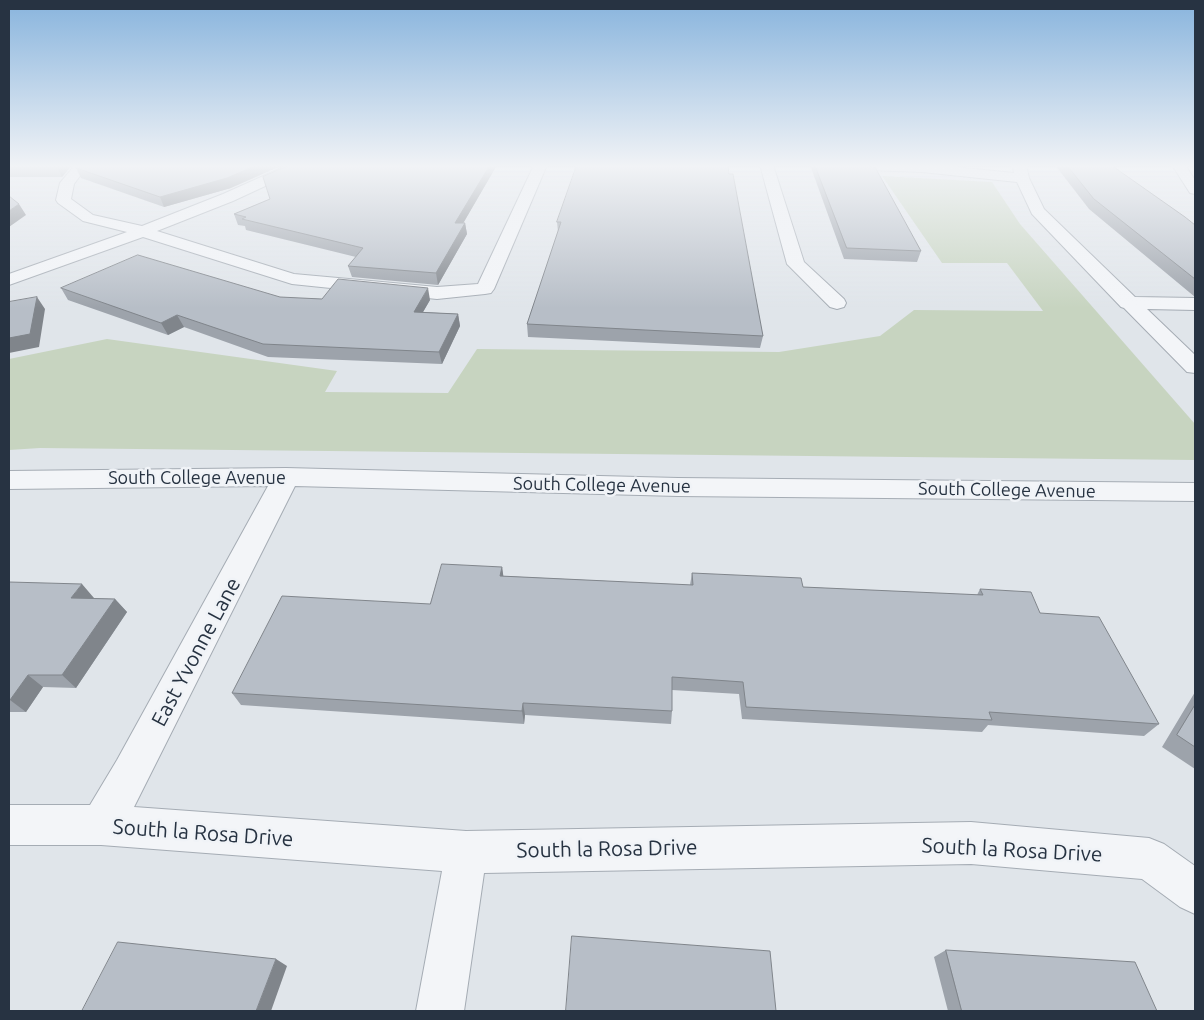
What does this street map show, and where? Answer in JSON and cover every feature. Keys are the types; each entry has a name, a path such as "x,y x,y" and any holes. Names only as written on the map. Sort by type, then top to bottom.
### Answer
{"street":[{"path":"80,213 88,218 292,279 437,293 485,289 520,213"},
{"path":"9,280 191,213"},
{"path":"780,213 796,264 837,303"},
{"path":"1039,213 1195,367"},
{"path":"1128,302 1195,304"},
{"name":"South College Avenue","path":"9,480 286,477 668,486 1195,492"},
{"name":"East Yvonne Lane","path":"101,825 131,774 286,477"},
{"name":"South la Rosa Drive","path":"9,825 101,825 466,852 971,843 1148,859 1195,892"},
{"path":"440,1011 466,852"}],"green space":[{"path":"907,213 1012,213 1020,224 1195,424 1195,460 40,448 9,450 9,359 107,339 337,371 325,392 448,393 477,349 779,352 880,336 914,310 1043,311 1007,263 942,263"}],"building":[{"path":"461,213 455,223 465,223 436,273 348,266 363,248 242,219 246,217 234,214"},
{"path":"560,213 740,213 763,336 527,324 561,222 557,222"},
{"path":"833,213 900,213 921,251 847,248"},
{"path":"1111,213 1179,213 1185,217 1195,225 1195,279"},
{"path":"138,255 280,297 322,299 338,279 428,288 414,312 458,314 439,352 263,344 177,315 161,323 61,288"},
{"path":"37,297 30,334 9,338 9,302"},
{"path":"442,564 502,567 500,576 693,585 692,573 801,578 803,587 983,595 980,589 1031,592 1040,613 1099,617 1159,724 989,712 992,720 746,707 743,682 672,677 672,711 523,703 522,711 232,693 282,596 430,604"},
{"path":"9,582 82,584 71,598 115,599 62,675 28,675 10,700 9,700"},
{"path":"1195,705 1195,747 1177,735"},
{"path":"572,936 770,951 776,1011 566,1011"},
{"path":"118,942 276,959 256,1011 82,1011"},
{"path":"946,950 1135,962 1157,1011 962,1011"}]}
